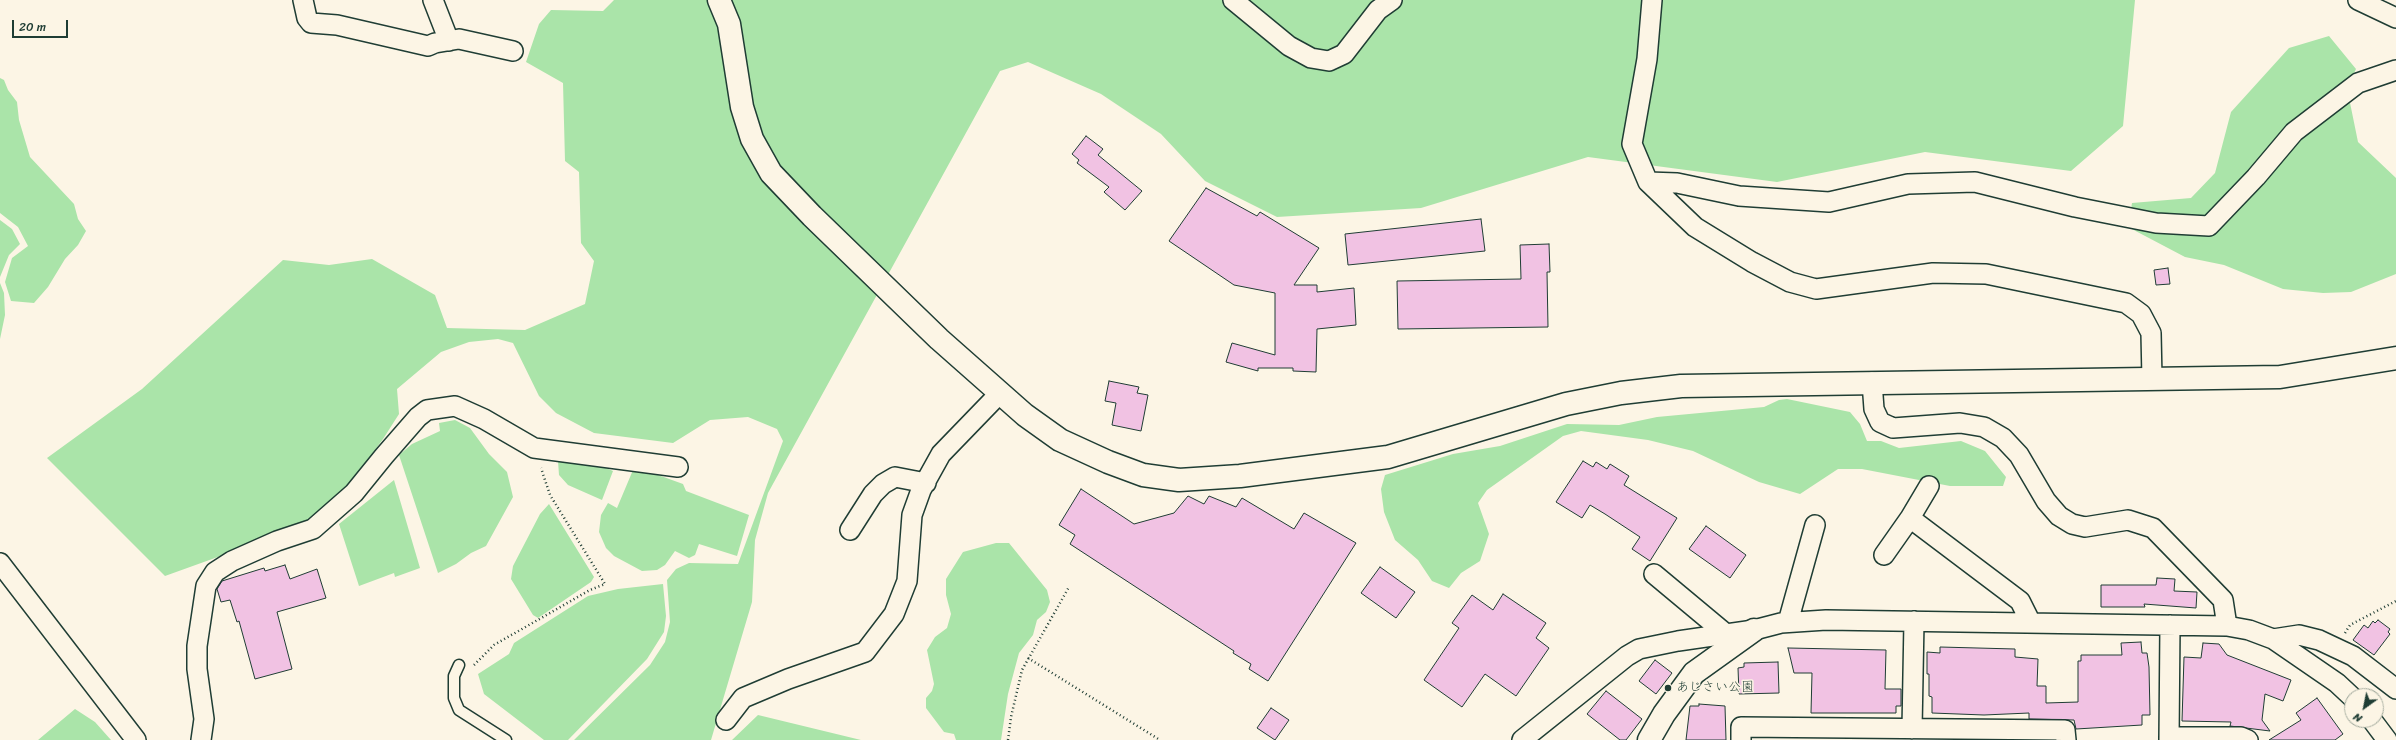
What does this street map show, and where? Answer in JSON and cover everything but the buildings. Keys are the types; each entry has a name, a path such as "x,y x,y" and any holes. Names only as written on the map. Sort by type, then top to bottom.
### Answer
{"street":[{"path":"302,0 311,23 337,24 428,46 459,39 513,50"},
{"path":"433,0 448,41"},
{"path":"719,0 729,24 742,107 752,140 771,173 812,216 939,339 1025,415 1060,440 1108,462 1143,474 1179,480 1240,476 1388,457 1566,404 1621,393 1681,386 2280,377 2396,358"},
{"path":"1233,0 1290,46 1311,58 1329,61 1344,54 1378,10 1392,0"},
{"path":"1652,0 1647,58 1632,144 1648,182 1702,231 1752,262 1790,282 1816,289 1933,273 1986,274 2126,303 2141,314 2151,333 2152,379"},
{"path":"2358,0 2396,18"},
{"path":"1648,182 1677,183 1739,196 1829,202 1908,184 1975,182 2075,207 2156,222 2209,226 2256,177 2294,132 2358,83 2396,70"},
{"path":"1872,382 1874,409 1880,422 1893,428 1960,422 1984,427 2003,438 2019,455 2046,502 2059,516 2072,524 2085,527 2128,520 2153,528 2223,600 2227,626"},
{"path":"726,720 743,698 788,679 865,652 894,614 907,581 912,515 926,483 942,454 1000,393"},
{"path":"201,740 204,719 197,669 197,646 206,586 215,572 232,561 277,541 313,529 354,493 394,444 426,410 455,406 484,419 534,448 678,467"},
{"path":"850,530 873,494 883,484 895,476 926,483"},
{"path":"1884,555 1910,518 1929,486"},
{"path":"1910,518 2020,601 2031,623"},
{"path":"1788,622 1815,525"},
{"path":"0,563 136,740"},
{"path":"1654,574 1726,634"},
{"path":"1522,740 1541,733 1627,656 1639,650 1754,630 1788,622 1826,620 2227,626 2249,630 2273,639 2332,679 2344,690"},
{"path":"1912,729 1914,621"},
{"path":"2170,625 2169,738 2241,736 2248,740"},
{"path":"1649,740 1664,714 1694,673 1754,630"},
{"path":"2273,639 2299,635 2320,640 2353,656 2396,689"},
{"path":"1741,740 1741,726 2066,730 2066,740"},
{"path":"2378,728 2386,740"}],"lane":[{"path":"460,665 454,676 454,698 459,710 506,740"}],"path":[{"path":"470,668 494,645 590,590 605,584 550,495 534,448"},
{"path":"1008,740 1022,670 1070,587"},
{"path":"2336,647 2350,625 2396,601"},
{"path":"1028,658 1160,740"}],"green space":[{"path":"614,0 2135,0 2123,126 2071,171 1925,152 1777,182 1588,157 1421,208 1277,217 1205,181 1161,134 1101,94 1028,62 1000,71 768,493 755,540 752,602 711,740 574,740 650,665 665,642 670,622 667,580 676,569 689,563 738,564 783,441 777,429 748,417 710,420 673,443 594,433 556,413 539,396 513,343 498,339 469,342 441,352 397,389 399,414 383,439 345,491 301,527 165,576 47,458 142,389 283,260 329,265 372,259 435,295 447,328 525,330 585,304 594,261 581,243 579,172 565,161 563,83 526,62 539,24 551,10 603,11"},
{"path":"2329,36 2356,69 2347,88 2358,142 2396,178 2396,274 2351,292 2323,293 2283,289 2224,265 2185,257 2128,227 2132,203 2191,198 2215,173 2231,112 2289,48"},
{"path":"0,78 4,80 8,90 17,102 19,120 30,157 74,204 78,219 86,231 78,245 65,259 48,287 34,303 11,301 5,282 12,258 28,246 18,227 0,213"},
{"path":"0,220 12,229 20,244 9,255 0,277"},
{"path":"0,283 4,293 5,315 0,339"},
{"path":"1787,399 1850,412 1860,424 1867,441 1881,441 1899,448 1961,441 1985,451 2006,477 2003,486 1950,486 1862,469 1838,469 1800,494 1759,482 1693,451 1648,440 1581,431 1563,436 1487,490 1478,503 1489,534 1480,561 1461,573 1449,588 1432,581 1418,560 1395,540 1384,512 1381,489 1385,475 1453,454 1500,446 1567,424 1619,425 1657,417 1764,407 1779,400"},
{"path":"455,420 470,428 489,454 507,472 513,497 486,546 471,553 456,564 438,573 399,455 412,444 440,431 439,423"},
{"path":"585,459 613,471 602,500 568,485 559,475 558,461"},
{"path":"636,467 683,484 686,491 749,515 737,556 699,544 695,555 689,558 675,551 665,565 657,570 642,571 614,556 606,548 599,532 601,515 608,503 617,508 633,470"},
{"path":"394,480 420,568 395,577 394,573 359,586 339,524"},
{"path":"549,504 594,577 591,582 538,618 533,615 511,579 513,566 540,514"},
{"path":"996,543 1009,543 1047,590 1050,602 1046,612 1037,620 1033,635 1019,653 1008,694 1001,740 956,740 954,734 944,732 926,708 926,698 932,691 934,684 927,650 935,637 947,628 951,614 946,595 946,579 963,552"},
{"path":"663,584 666,616 664,632 647,659 568,740 544,740 484,694 478,674 509,654 514,643 588,596 618,589"},
{"path":"75,709 95,722 111,740 38,740"},
{"path":"758,715 861,740 732,740"}],"place":[{"name":"あじさい公園","path":"1668,688"}]}
